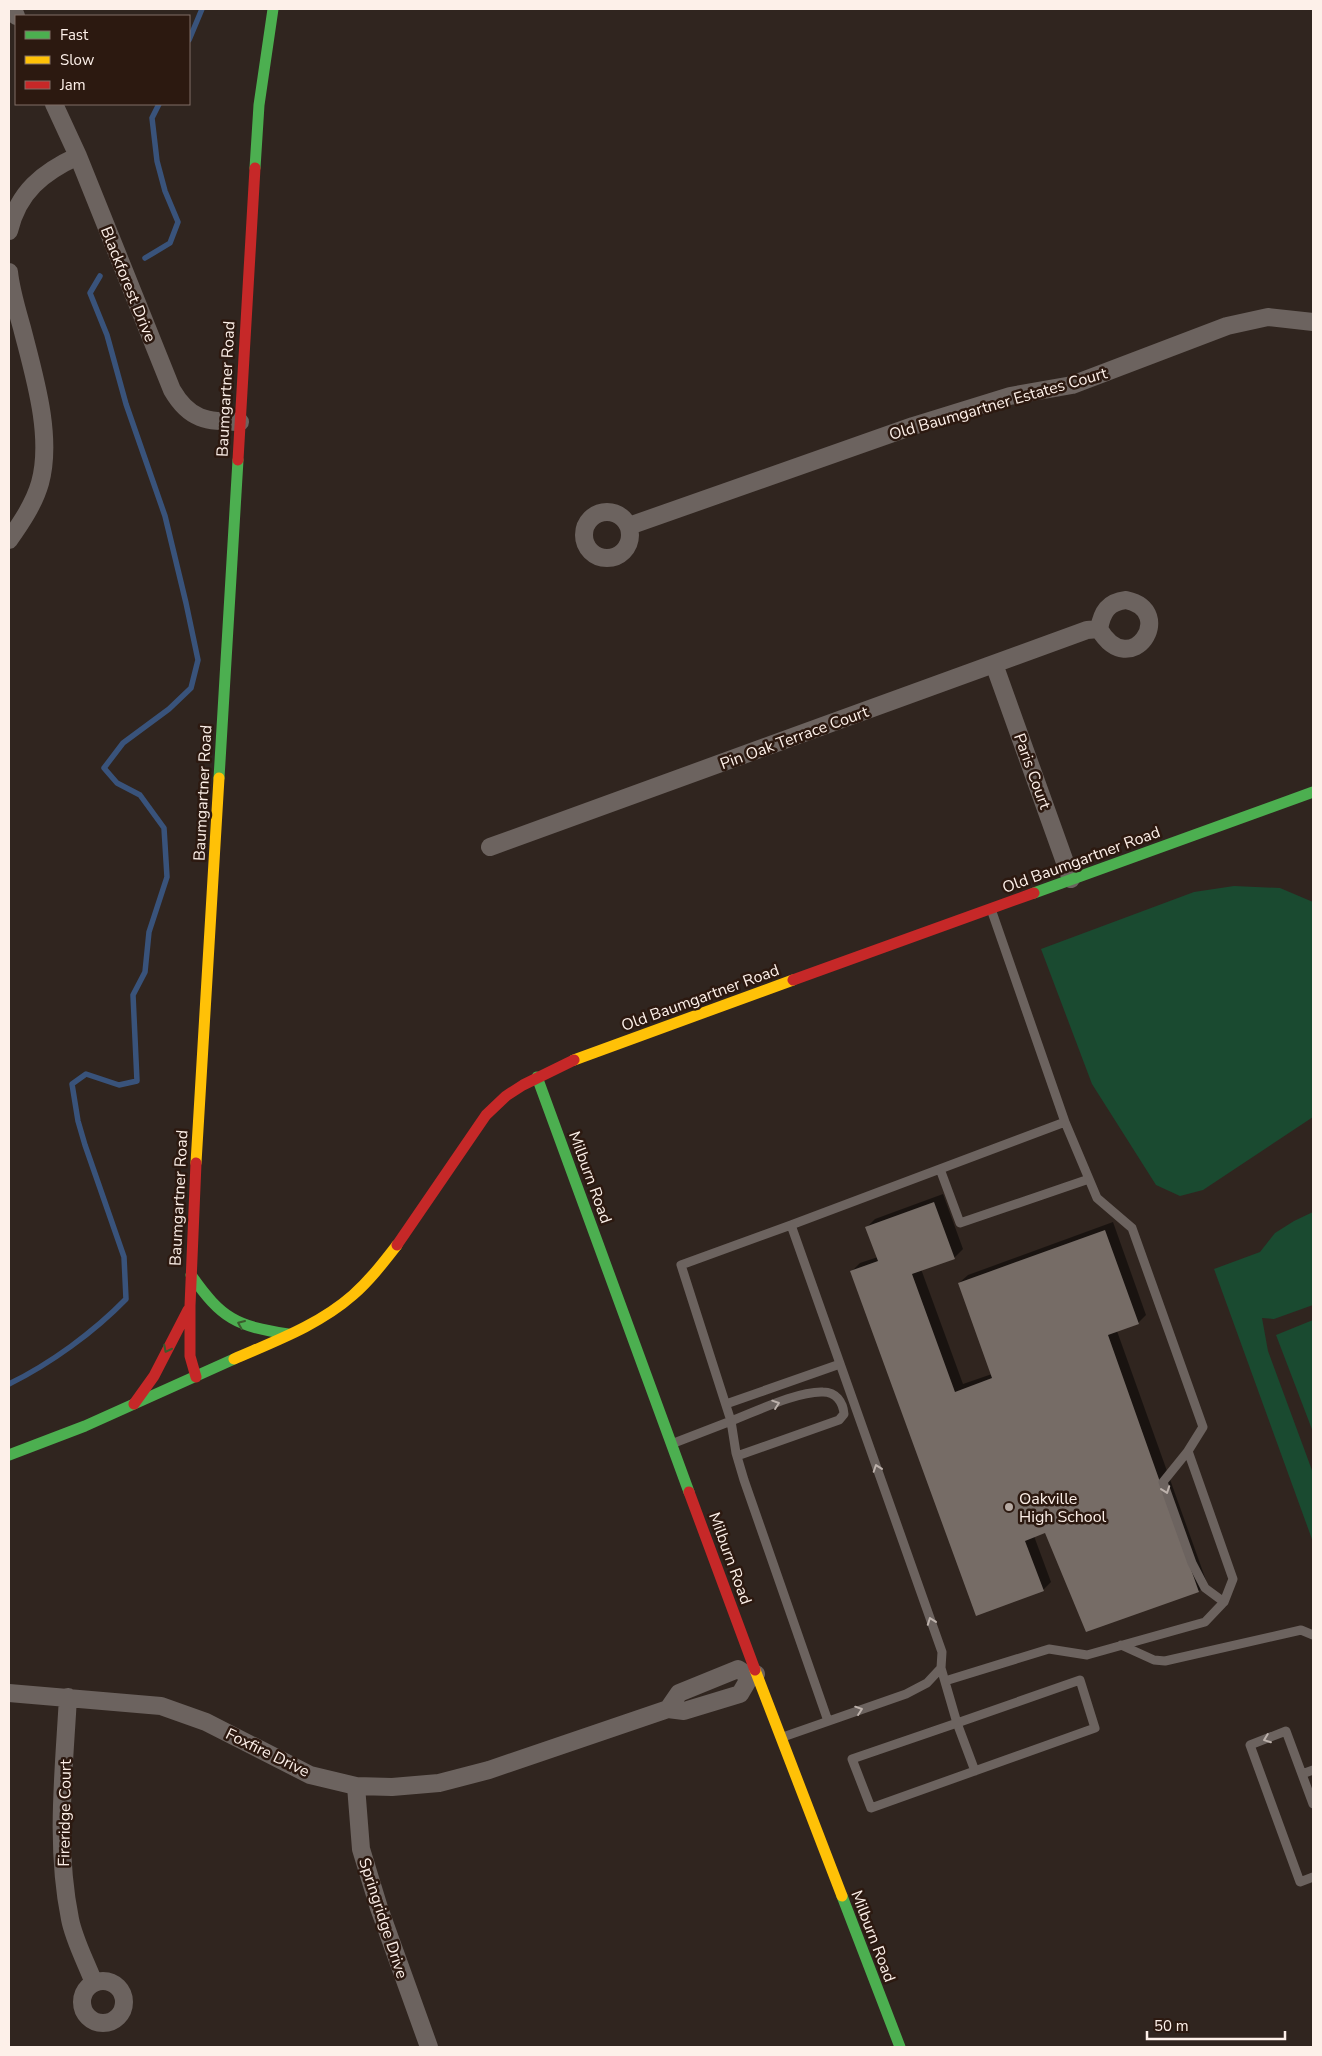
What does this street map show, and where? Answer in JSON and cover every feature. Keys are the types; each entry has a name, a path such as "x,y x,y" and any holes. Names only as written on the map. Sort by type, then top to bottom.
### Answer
{"street":[{"name":"Baumgartner Road","path":"196,1377 190,1356 190,1306 198,1128 259,104 273,9"},
{"name":"Blackforest Drive","path":"54,105 78,156 172,390 180,405 195,415 211,421 240,422"},
{"path":"9,230 12,215 24,195 54,167 78,156"},
{"path":"9,272 38,394 43,432 44,460 40,484 33,500 21,524 9,540"},
{"name":"Old Baumgartner Estates Court","path":"629,526 914,426 1010,396 1072,384 1227,326 1268,317 1313,322"},
{"name":"Pin Oak Terrace Court","path":"490,847 1087,630 1099,629"},
{"name":"Paris Court","path":"994,664 1071,879"},
{"name":"Old Baumgartner Road","path":"196,1377 288,1334 352,1296 376,1273 401,1240 456,1157 490,1110 513,1091 537,1077 636,1037 1313,792"},
{"name":"Milburn Road","path":"537,1077 753,1675 780,1738 900,2047"},
{"path":"191,1275 210,1302 228,1318 254,1329 288,1334"},
{"path":"134,1404 154,1376 190,1306"},
{"path":"9,1455 70,1432 196,1377"},
{"name":"Foxfire Drive","path":"9,1693 161,1706 206,1722 310,1774 356,1786 392,1787 439,1783 489,1770 668,1708 678,1693 738,1668 753,1675"},
{"name":"Fireridge Court","path":"68,1697 61,1841 62,1872 70,1921 94,1983"},
{"name":"Springridge Drive","path":"356,1786 361,1849 379,1908 429,2047"}],"lane":[{"path":"991,909 1065,1122 1097,1198 1132,1228 1203,1427 1188,1451 1163,1482 1192,1563 1204,1588 1224,1602"},
{"path":"828,1721 736,1456 731,1421 682,1266 1065,1122"},
{"path":"940,1169 960,1223 1089,1179"},
{"path":"791,1226 942,1652 941,1668 944,1681 975,1771"},
{"path":"726,1404 840,1364"},
{"path":"671,1444 806,1393 824,1391 835,1396 843,1404 844,1414 839,1420 736,1456"},
{"path":"944,1681 1049,1649 1087,1655 1205,1622 1224,1602 1233,1579 1188,1451"},
{"path":"1121,1644 1154,1660 1165,1661 1301,1630 1313,1635"},
{"path":"780,1738 906,1694 927,1683 941,1668"},
{"path":"1080,1680 1095,1728 871,1808 852,1759 957,1723 1080,1680"},
{"path":"1313,1804 1286,1731 1250,1745 1300,1882 1313,1877"},
{"path":"1302,1774 1313,1770"}],"green space":[{"path":"1234,886 1280,888 1313,902 1313,1117 1203,1190 1180,1196 1156,1185 1092,1084 1041,949 1194,892"},
{"path":"1313,1212 1313,1305 1274,1319 1262,1318 1268,1351 1313,1473 1313,1542 1214,1269 1260,1252 1275,1233"},
{"path":"1313,1320 1313,1432 1276,1335"}],"building":[{"name":"Oakville High School","path":"934,1202 955,1259 912,1274 955,1392 992,1378 958,1283 1105,1230 1139,1324 1108,1335 1199,1592 1086,1632 1045,1533 1025,1541 1044,1591 976,1616 850,1271 878,1261 865,1227"}],"waterway":[{"path":"190,38 202,9"},
{"path":"145,258 170,243 178,222 165,191 157,161 152,118 158,105"},
{"path":"9,1384 56,1357 100,1323 126,1299 124,1257 85,1145 78,1121 72,1084 86,1074 119,1085 137,1081 133,995 145,972 149,932 167,877 164,828 140,795 117,783 104,768 123,743 169,709 191,688 198,660 165,516 126,404 107,335 90,293 100,276"}],"traffic: fast":[{"path":"255,168 259,105 273,9"},
{"path":"219,778 238,460"},
{"path":"1034,893 1313,792"},
{"path":"537,1077 689,1492"},
{"path":"191,1275 212,1302 232,1318 255,1328 288,1334"},
{"path":"9,1455 85,1426 234,1359"},
{"path":"842,1896 900,2047"}],"traffic: slow":[{"path":"196,1163 219,778"},
{"path":"574,1060 793,980"},
{"path":"234,1359 281,1339 311,1324 340,1306 365,1283 397,1245"},
{"path":"755,1670 842,1896"}],"traffic: jam":[{"path":"238,460 255,168"},
{"path":"793,980 1034,893"},
{"path":"397,1245 486,1115 506,1096 523,1085 574,1060"},
{"path":"196,1163 190,1306 190,1356 196,1377"},
{"path":"134,1404 154,1376 188,1310"},
{"path":"689,1492 755,1670"}],"place":[{"name":"Oakville High School","path":"1009,1507"}]}
